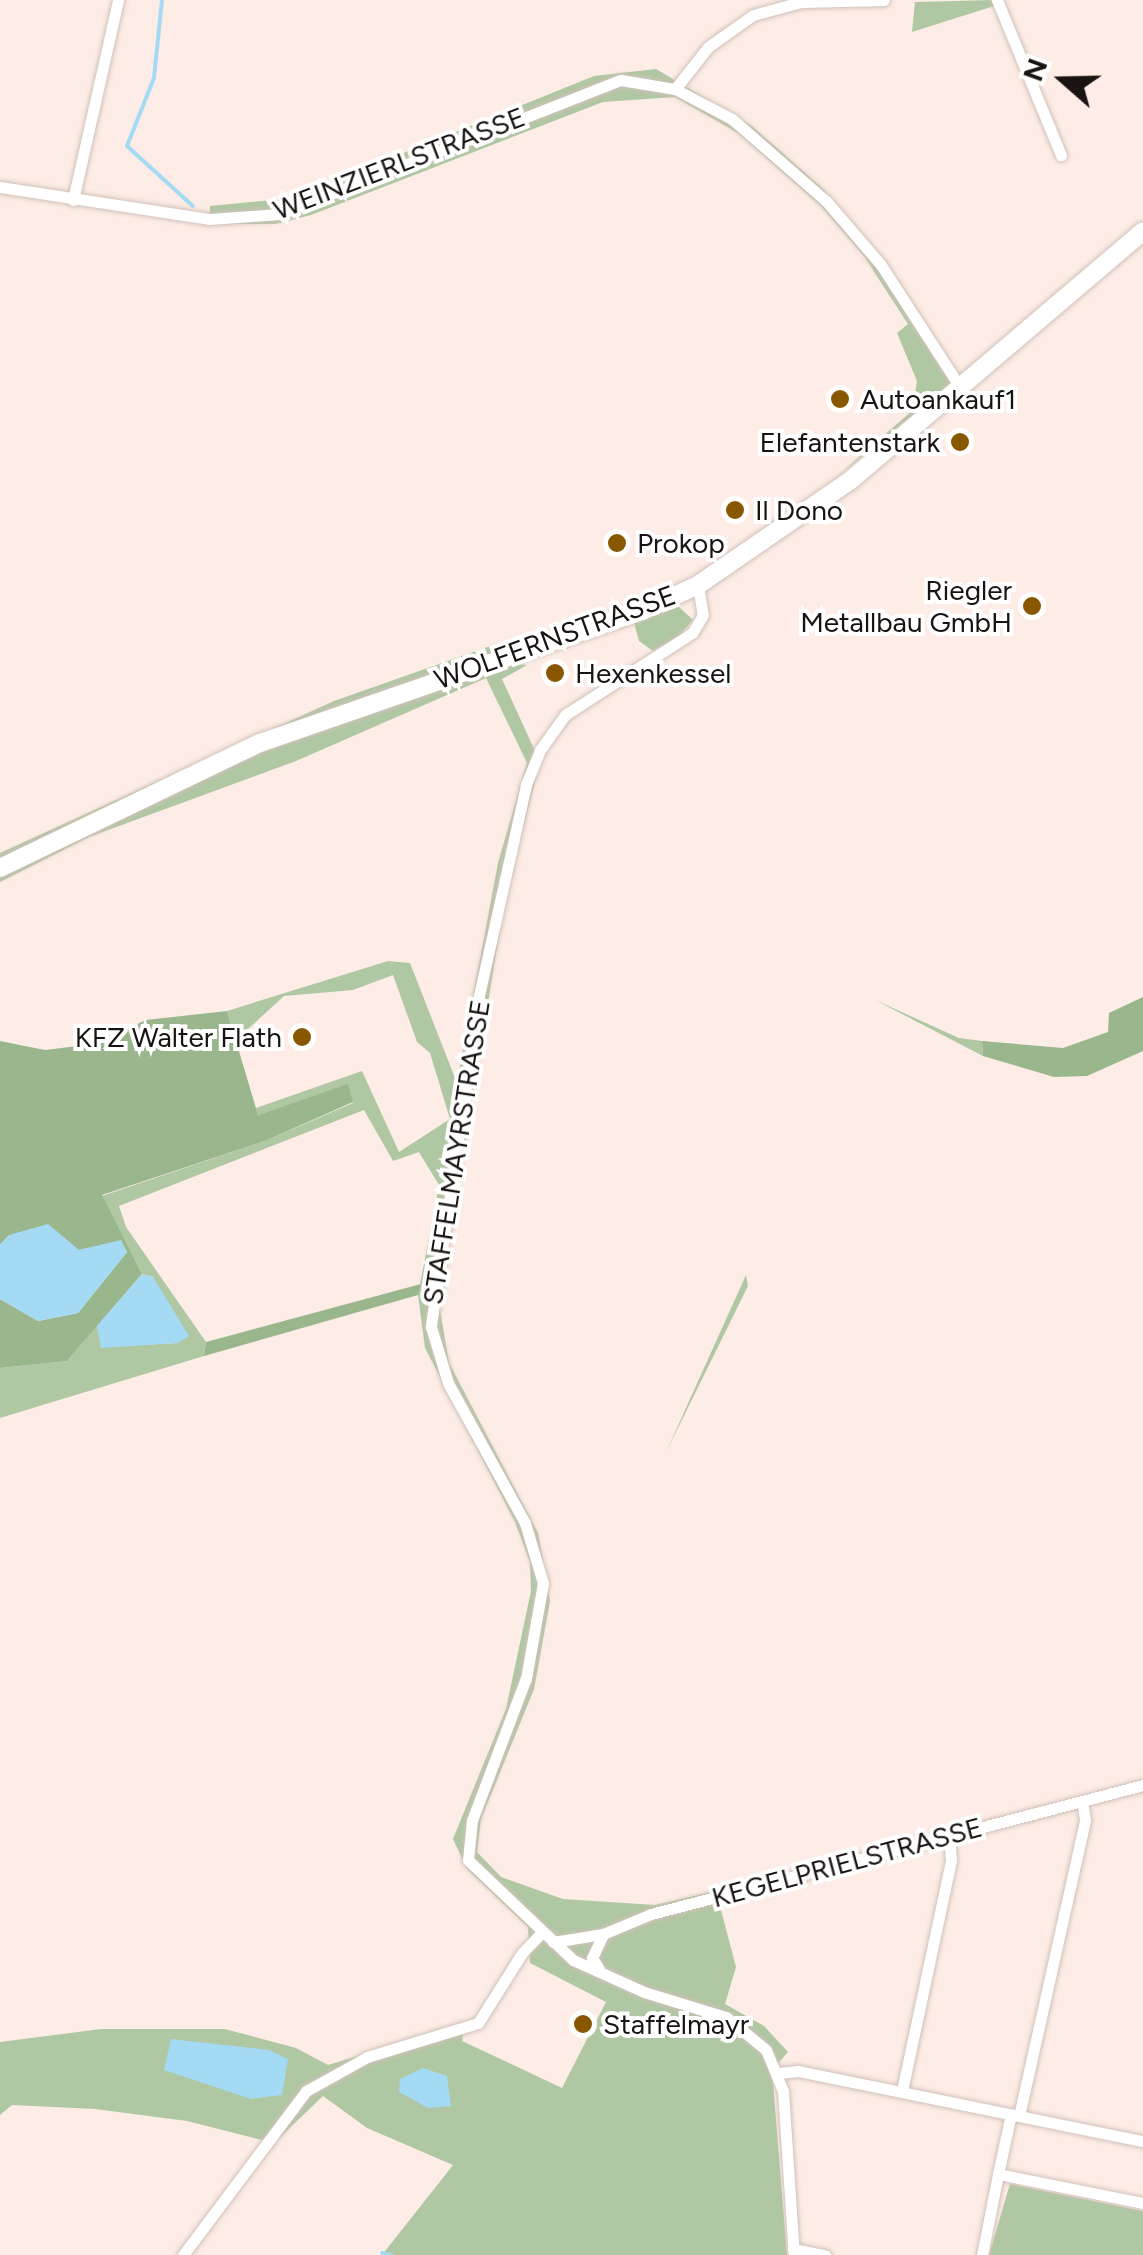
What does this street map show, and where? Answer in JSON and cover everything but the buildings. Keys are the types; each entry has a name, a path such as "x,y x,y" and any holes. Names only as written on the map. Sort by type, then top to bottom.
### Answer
{"main road":[{"name":"WOLFERNSTRASSE","path":"0,868 260,744 642,611 698,584 793,523 962,390 1143,232"}],"street":[{"path":"72,200 118,0"},
{"path":"676,88 708,47 753,15 801,2 884,0"},
{"path":"996,0 1061,155"},
{"name":"WEINZIERLSTRASSE","path":"0,187 209,219 280,214 622,80 676,88 732,119 826,202 880,265 962,390"},
{"name":"STAFFELMAYRSTRASSE","path":"698,584 703,614 692,633 565,715 529,776 480,996 432,1308 435,1349 448,1383 526,1523 541,1567 543,1601 531,1660 466,1849 473,1867 553,1942 602,1972 726,2017 766,2050 779,2073"},
{"name":"KEGELPRIELSTRASSE","path":"553,1942 603,1934 651,1914 1143,1785"},
{"path":"982,2255 998,2174 1086,1820 1082,1800"},
{"path":"902,2091 951,1861 949,1835"},
{"path":"183,2255 306,2091 367,2057 478,2024 522,1953 543,1931"},
{"path":"602,1972 592,1958 603,1934"},
{"path":"825,2255 794,2252 779,2073 902,2091 1143,2142"},
{"path":"998,2174 1143,2202"}],"green space":[{"path":"992,0 994,6 912,32 915,2"},
{"path":"656,69 753,127 822,188 885,263 955,371 949,386 835,478 912,411 917,381 897,333 908,324 864,256 821,206 738,133 675,97 603,102 311,215 275,224 210,224 210,206 292,198 594,76"},
{"path":"678,606 693,620 680,635 653,651 639,641 634,623"},
{"path":"496,644 510,663 527,665 502,679 540,762 505,898 439,1304 449,1363 538,1533 550,1601 534,1689 481,1819 477,1852 501,1877 563,1899 655,1905 716,1891 736,1967 725,2004 764,2026 788,2052 772,2070 787,2255 382,2255 453,2165 367,2128 323,2096 274,2143 187,2121 95,2109 12,2105 0,2115 0,2042 101,2029 225,2029 296,2048 328,2065 466,2023 462,2041 562,2088 606,2002 530,1963 528,1927 467,1869 453,1839 506,1709 531,1591 530,1562 515,1522 425,1348 418,1295 439,1185 419,1152 393,1161 364,1110 119,1206 126,1227 206,1342 204,1356 0,1418 0,1368 67,1361 97,1326 102,1347 178,1343 153,1277 142,1274 102,1196 265,1141 353,1103 347,1085 258,1115 256,1108 362,1071 399,1152 450,1119 430,1053 417,1042 393,975 353,990 284,996 236,1040 227,1011 388,961 410,963 457,1083 498,863 527,763 486,678 296,761 89,837 0,882 0,853 334,701"},
{"path":"1143,997 1143,1051 1087,1076 1054,1077 983,1056 982,1041 1063,1048 1108,1032 1109,1013"},
{"path":"875,1000 959,1038 982,1041 983,1056"},
{"path":"227,1011 258,1115 348,1084 353,1102 265,1141 102,1195 142,1274 67,1361 0,1368 0,1299 38,1321 78,1313 127,1252 121,1241 79,1250 9,1235 0,1245 0,1041 45,1050 94,1044 146,1020"},
{"path":"746,1275 748,1286 667,1450"},
{"path":"421,1284 418,1295 204,1356 206,1342"},
{"path":"1010,2184 1143,2211 1143,2255 989,2255"}],"water":[{"path":"48,1224 79,1250 121,1240 127,1252 78,1313 38,1321 0,1299 0,1245 9,1235"},
{"path":"142,1274 153,1277 189,1336 178,1343 101,1348 97,1326"},
{"path":"171,2039 269,2050 288,2059 282,2095 251,2099 164,2070"},
{"path":"423,2068 447,2076 451,2106 428,2108 399,2092 400,2079"}],"waterway":[{"path":"162,0 154,78 127,146 193,206"},
{"path":"382,2253 391,2255"}],"place":[{"name":"Autoankauf1","path":"840,399"},
{"name":"Elefantenstark","path":"960,442"},
{"name":"Il Dono","path":"735,510"},
{"name":"Prokop","path":"617,543"},
{"name":"Riegler Metallbau GmbH","path":"1032,606"},
{"name":"Hexenkessel","path":"555,673"},
{"name":"KFZ Walter Flath","path":"302,1037"},
{"name":"Staffelmayr","path":"583,2024"}]}
